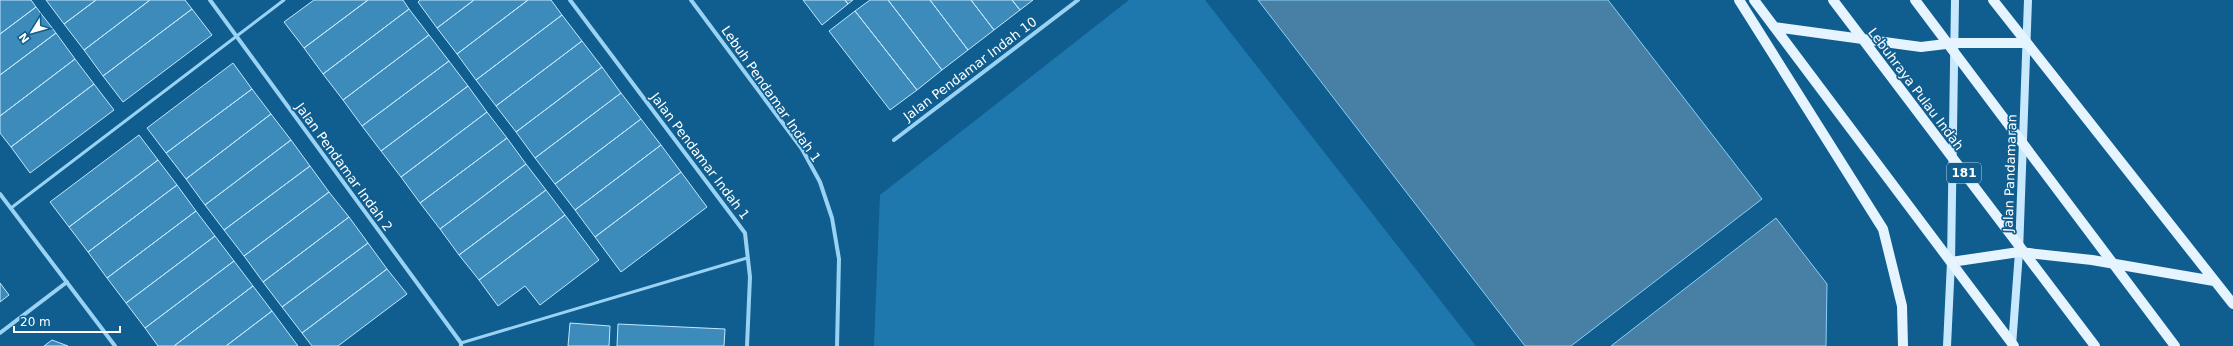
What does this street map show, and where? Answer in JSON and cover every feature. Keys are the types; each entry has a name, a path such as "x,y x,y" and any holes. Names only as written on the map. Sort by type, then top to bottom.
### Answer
{"main road":[{"path":"1739,0 1883,229 1902,306 1903,346"},
{"path":"1754,0 2013,345"},
{"name":"Lebuhraya Pulau Indah","path":"1833,0 2095,346"},
{"path":"1915,0 2175,346"},
{"path":"1948,346 1951,262 1955,0"},
{"path":"1993,0 2233,304"},
{"name":"Jalan Pandamaran","path":"2013,345 2019,252 2028,0"},
{"path":"1774,27 1921,47 1954,44 2027,43"},
{"path":"1951,262 2019,252 2092,260 2214,281"}],"street":[{"name":"Jalan Pendamar Indah 2","path":"210,0 461,344"},
{"name":"Jalan Pendamar Indah 1","path":"570,0 745,233 750,277 747,346"},
{"name":"Lebuh Pendamar Indah 1","path":"692,0 802,149 820,182 832,218 840,259 837,346"},
{"name":"Jalan Pendamar Indah 10","path":"894,140 1078,0"},
{"path":"0,194 116,346"},
{"path":"0,333 67,282"}],"lane":[{"path":"10,208 284,0"},
{"path":"461,344 748,258"}],"shaded area":[{"path":"1129,0 1205,0 1476,346 874,346 880,195"},
{"path":"1258,0 1608,0 1762,199 1571,346 1525,346"},
{"path":"1776,218 1827,284 1826,346 1611,346"}],"building":[{"path":"0,0 31,0 36,7 0,34"},
{"path":"46,0 96,0 64,24"},
{"path":"96,0 150,0 84,50 64,24"},
{"path":"150,0 185,0 192,9 103,76 84,50"},
{"path":"314,0 368,0 304,48 284,22"},
{"path":"368,0 403,0 409,9 323,74 304,48"},
{"path":"420,0 474,0 437,28 418,2"},
{"path":"474,0 528,0 457,54 437,28"},
{"path":"528,0 551,0 562,15 476,80 457,54"},
{"path":"803,0 845,0 848,4 822,25"},
{"path":"845,0 853,0 848,4"},
{"path":"870,0 888,0 942,70 917,90 855,11"},
{"path":"888,0 930,0 968,50 942,70"},
{"path":"930,0 971,0 994,30 968,50"},
{"path":"971,0 1012,0 1020,10 994,30"},
{"path":"1012,0 1033,0 1020,10"},
{"path":"36,7 56,33 0,75 0,34"},
{"path":"192,9 212,35 123,102 103,76"},
{"path":"409,9 429,35 343,100 323,74"},
{"path":"855,11 917,90 890,110 829,31"},
{"path":"562,15 582,41 496,106 476,80"},
{"path":"56,33 75,59 0,116 0,75"},
{"path":"429,35 449,61 362,126 343,100"},
{"path":"582,41 602,67 516,132 496,106"},
{"path":"75,59 94,84 11,147 0,133 0,116"},
{"path":"449,61 468,86 381,151 362,126"},
{"path":"233,63 252,89 166,153 147,128"},
{"path":"602,67 621,93 535,158 516,132"},
{"path":"94,84 114,110 30,173 11,147"},
{"path":"468,86 487,112 401,177 381,151"},
{"path":"252,89 271,114 186,179 166,153"},
{"path":"621,93 641,119 555,184 535,158"},
{"path":"487,112 507,138 420,203 401,177"},
{"path":"271,114 291,140 205,205 186,179"},
{"path":"641,119 661,145 575,210 555,184"},
{"path":"139,135 158,160 69,227 50,202"},
{"path":"507,138 526,164 440,229 420,203"},
{"path":"291,140 310,166 224,230 205,205"},
{"path":"661,145 681,172 595,237 575,210"},
{"path":"158,160 177,185 88,252 69,227"},
{"path":"526,164 546,190 459,255 440,229"},
{"path":"310,166 329,192 244,256 224,230"},
{"path":"681,172 707,207 621,272 595,237"},
{"path":"177,185 196,211 107,278 88,252"},
{"path":"546,190 565,215 479,280 459,255"},
{"path":"329,192 349,217 263,282 244,256"},
{"path":"196,211 215,236 126,303 107,278"},
{"path":"565,215 599,260 540,305 525,286 498,306 479,280"},
{"path":"349,217 368,243 282,307 263,282"},
{"path":"215,236 234,261 145,328 126,303"},
{"path":"368,243 387,269 302,333 282,307"},
{"path":"234,261 253,286 174,346 158,346 145,328"},
{"path":"387,269 407,294 338,346 312,346 302,333"},
{"path":"0,283 9,295 0,302"},
{"path":"253,286 272,311 226,346 174,346"},
{"path":"272,311 298,346 226,346"},
{"path":"570,323 610,326 609,346 568,346"},
{"path":"618,324 725,329 724,346 617,346"},
{"path":"52,340 68,346 44,346"}]}
